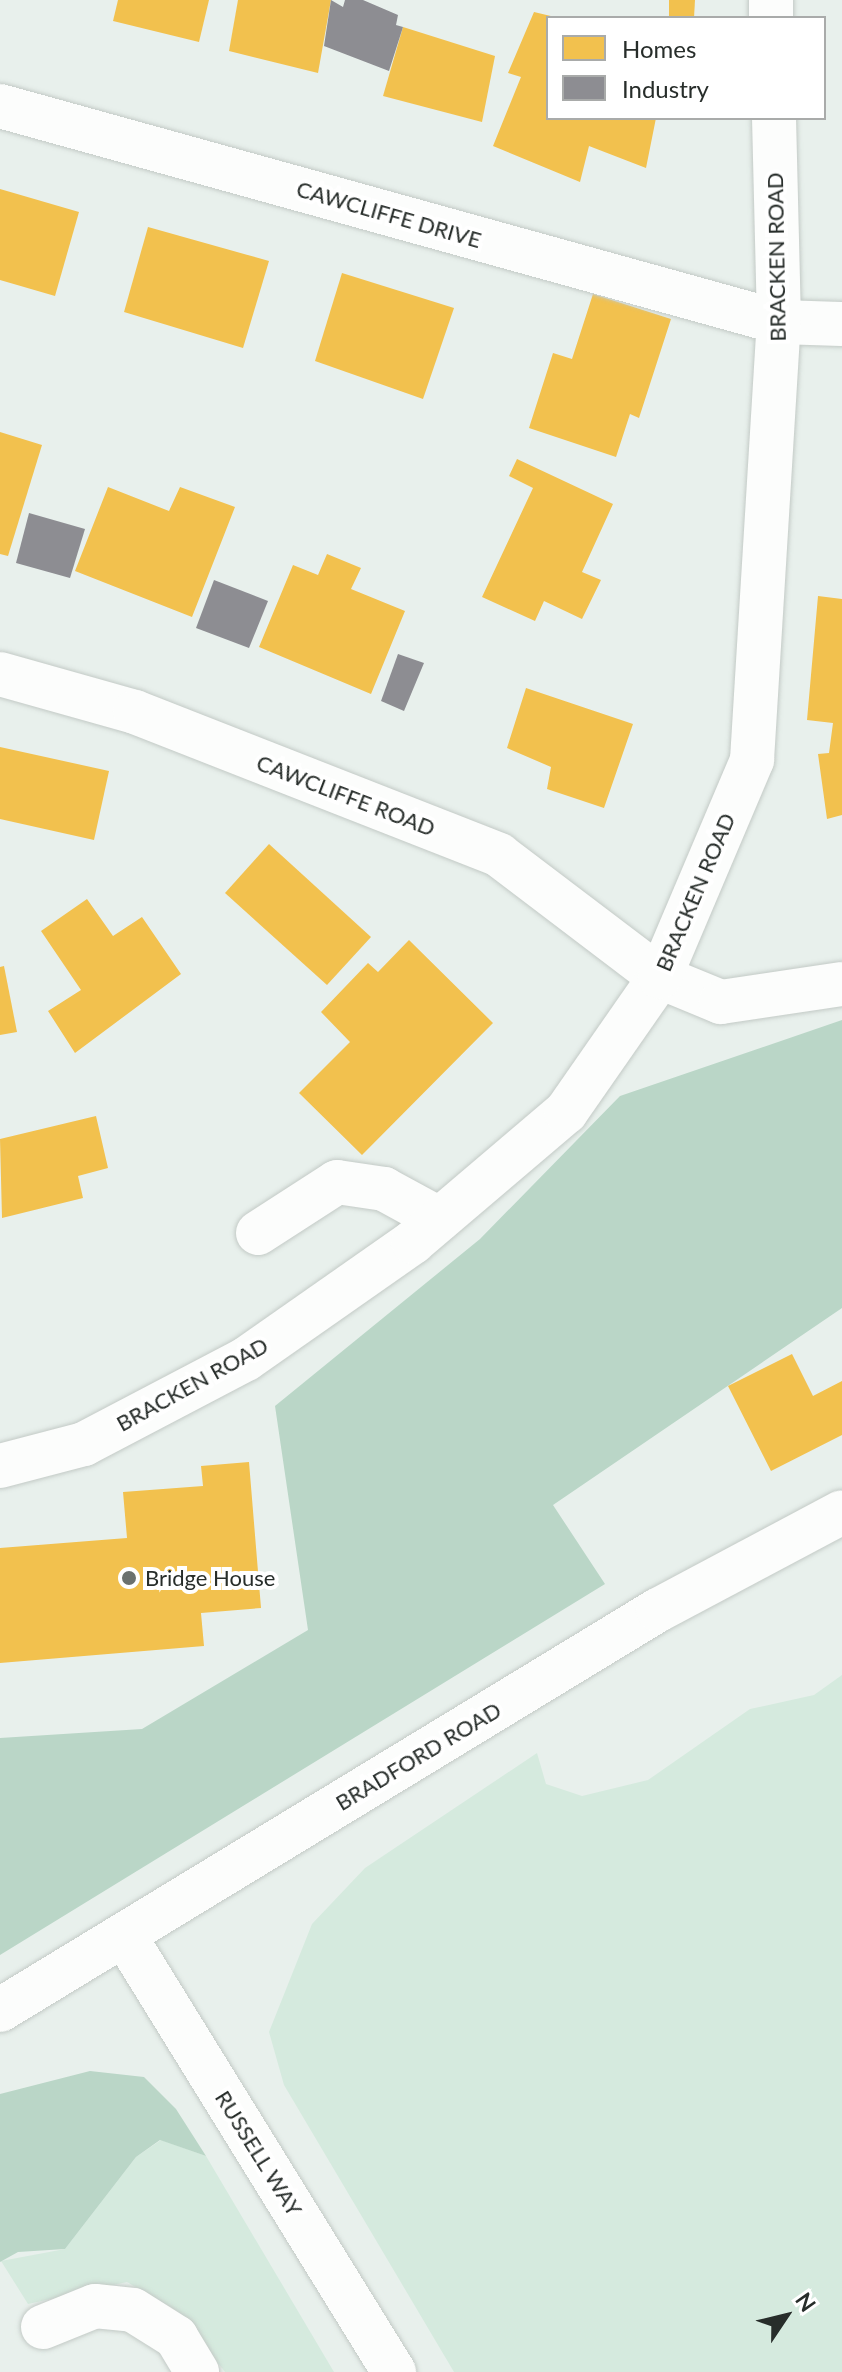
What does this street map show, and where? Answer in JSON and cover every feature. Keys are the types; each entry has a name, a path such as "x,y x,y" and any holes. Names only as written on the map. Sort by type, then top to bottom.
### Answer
{"street":[{"name":"CAWCLIFFE DRIVE","path":"0,106 779,322 842,324"},
{"name":"BRACKEN ROAD","path":"0,1466 84,1444 246,1359 439,1219 566,1112 660,977 752,760 779,322 774,120"},
{"name":"CAWCLIFFE ROAD","path":"0,674 135,712 499,855 660,977 721,1002 842,984"},
{"path":"258,1233 337,1182 384,1189 439,1219"},
{"name":"BRADFORD ROAD","path":"0,2010 658,1610 842,1512"},
{"name":"RUSSELL WAY","path":"124,1935 394,2372"},
{"path":"43,2327 95,2306 133,2310 176,2337 197,2372"}],"green space":[{"path":"842,1020 842,1308 553,1505 605,1584 0,1955 0,1738 142,1729 308,1630 275,1406 480,1239 620,1096"},
{"path":"842,1675 842,2372 454,2372 284,2085 269,2032 312,1924 365,1868 537,1753 546,1784 582,1796 648,1780 750,1709 814,1695"},
{"path":"90,2071 144,2077 176,2109 206,2156 160,2140 136,2157 65,2249 18,2252 0,2262 0,2094"},
{"path":"161,2140 206,2156 334,2372 225,2372 177,2311 127,2282 28,2304 1,2261 65,2249 136,2157"}],"building: Homes":[{"path":"118,0 209,0 199,42 113,21"},
{"path":"238,0 331,0 318,73 229,51"},
{"path":"669,0 695,0 694,16 669,16"},
{"path":"534,12 551,16 546,16 546,120 656,120 646,168 589,146 580,182 493,146 521,77 508,73"},
{"path":"403,27 495,56 482,122 383,96"},
{"path":"0,189 79,212 55,296 0,280"},
{"path":"148,227 269,261 243,348 124,312"},
{"path":"342,273 454,308 423,399 315,361"},
{"path":"593,294 671,319 639,418 630,414 616,457 529,428 553,353 572,359"},
{"path":"0,432 42,445 8,556 0,554"},
{"path":"517,459 613,504 582,572 601,580 582,619 544,601 535,621 482,597 533,488 509,476"},
{"path":"108,487 169,511 180,487 235,507 192,617 75,571"},
{"path":"327,554 361,568 351,589 405,611 371,694 259,647 293,565 318,575"},
{"path":"818,596 842,599 842,815 827,819 818,754 829,753 833,723 807,720"},
{"path":"526,688 633,724 604,808 547,789 551,767 507,748"},
{"path":"0,747 109,771 94,840 0,819"},
{"path":"269,844 371,937 327,985 225,893"},
{"path":"87,899 113,936 142,917 181,974 75,1053 48,1011 81,990 41,931"},
{"path":"409,940 493,1023 362,1155 299,1093 350,1042 321,1012 368,963 378,972"},
{"path":"4,966 17,1032 0,1035 0,967"},
{"path":"96,1116 108,1168 78,1176 83,1198 2,1218 0,1139"},
{"path":"792,1354 813,1396 842,1381 842,1435 771,1471 728,1386"},
{"name":"Bridge House","path":"249,1462 261,1608 201,1613 204,1646 0,1663 0,1548 127,1538 123,1492 203,1486 201,1466"}],"building: Industry":[{"path":"331,0 343,7 345,0 363,0 398,15 396,25 403,27 389,71 324,46"},
{"path":"29,513 85,529 70,578 16,563"},
{"path":"214,580 268,601 249,648 196,628"},
{"path":"398,654 424,663 404,711 381,701"}],"place":[{"name":"Bridge House","path":"129,1578"}]}
